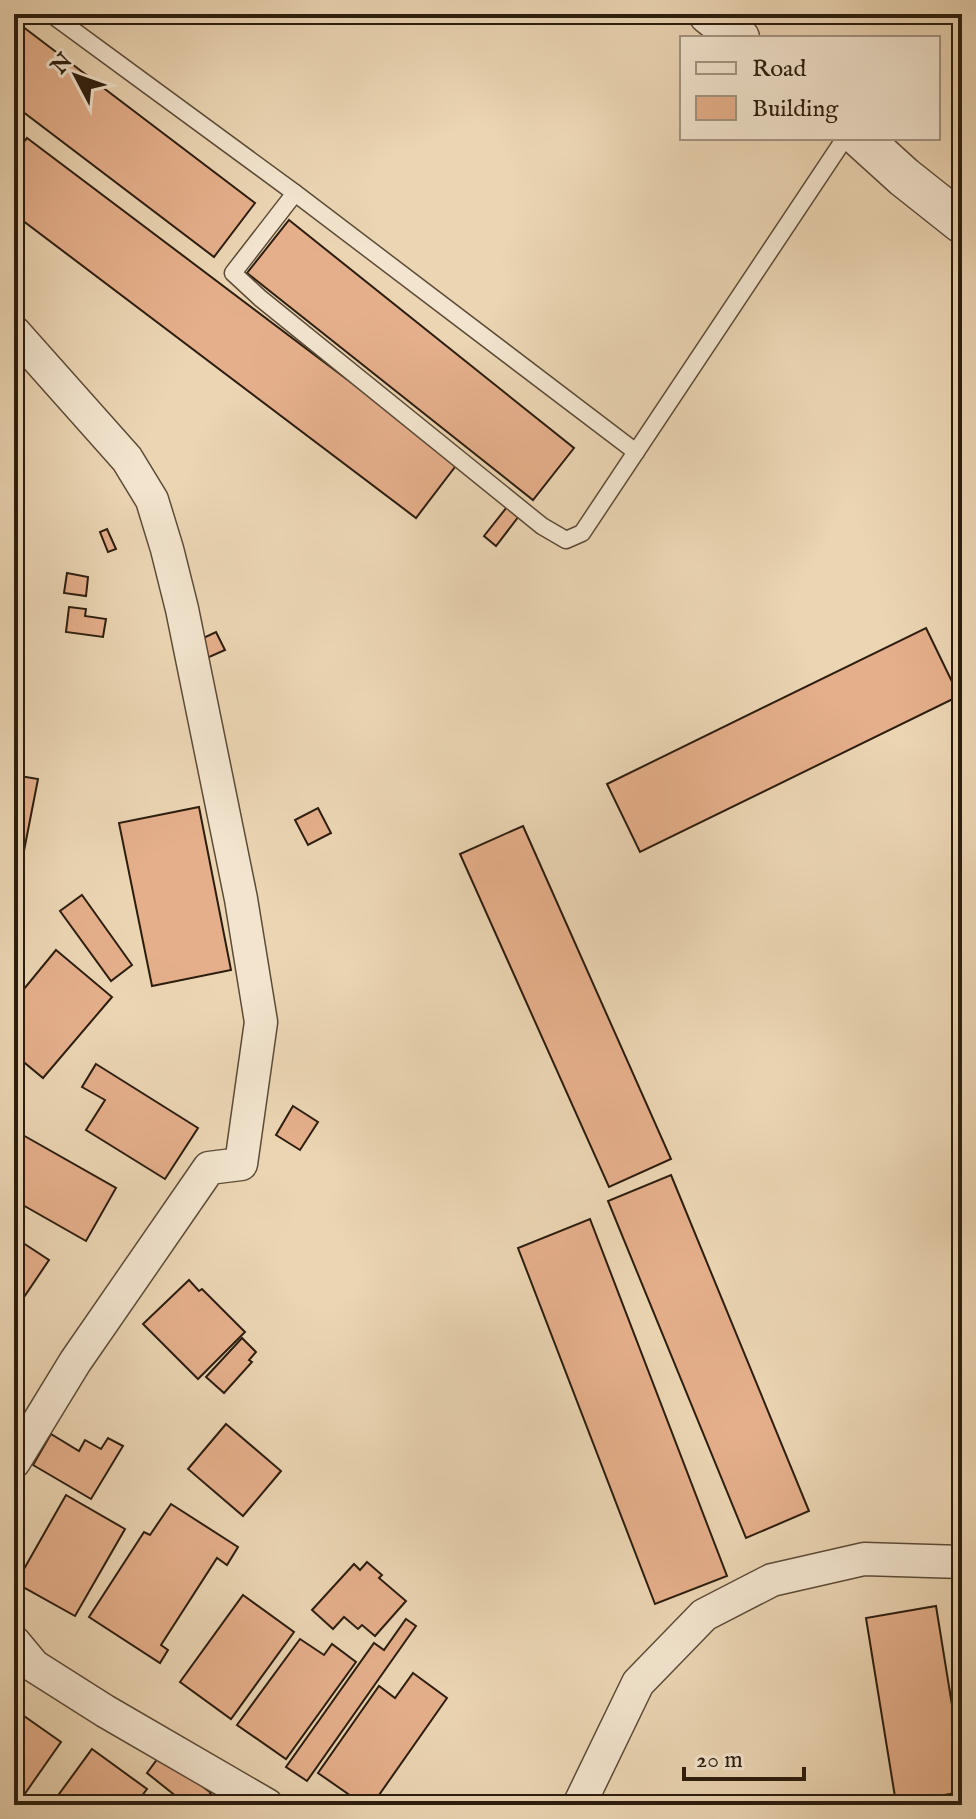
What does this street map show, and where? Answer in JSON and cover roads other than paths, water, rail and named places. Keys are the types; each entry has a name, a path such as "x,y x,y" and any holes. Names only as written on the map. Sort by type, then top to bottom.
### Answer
{"street":[{"path":"709,14 736,36"},
{"path":"863,140 962,223"},
{"path":"14,332 127,459 152,500 182,609 241,899 261,1022 241,1164 209,1168 75,1362 14,1462"},
{"path":"579,1805 638,1683 704,1615 772,1580 864,1559 962,1562"},
{"path":"14,1642 34,1666 267,1805"}],"lane":[{"path":"51,14 295,193 636,452"},
{"path":"295,193 233,273 542,526 566,540 582,533 844,140"}]}
